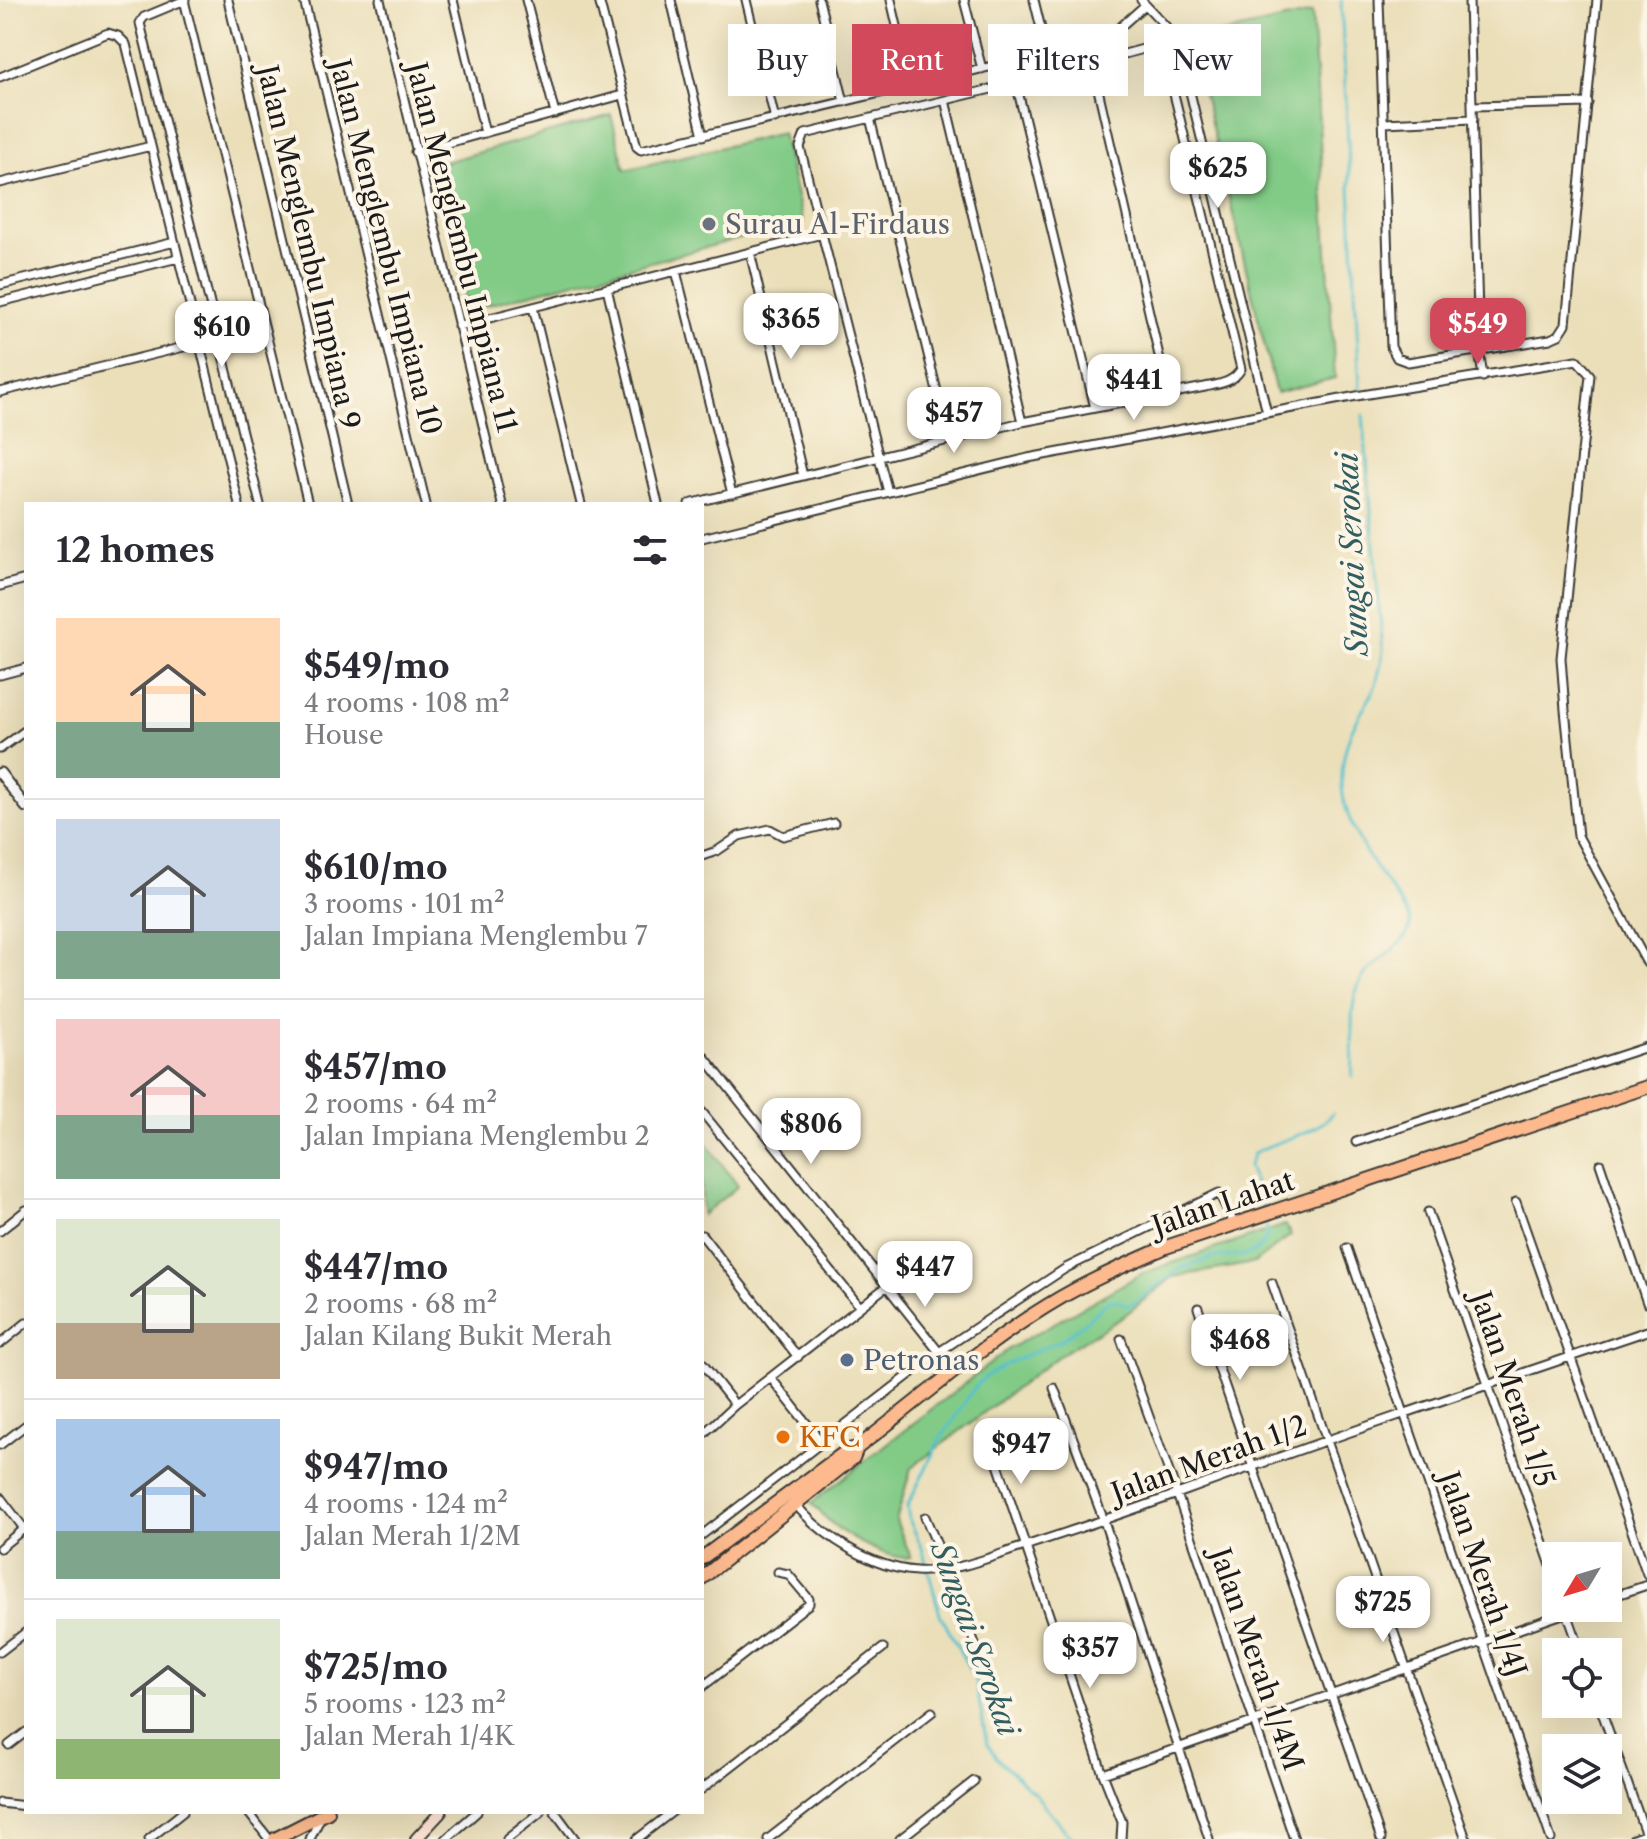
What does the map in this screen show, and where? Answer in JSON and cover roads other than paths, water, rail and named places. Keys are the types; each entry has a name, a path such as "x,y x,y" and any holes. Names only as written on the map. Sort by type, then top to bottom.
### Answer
{"main road":[{"name":"Jalan Lahat","path":"704,1556 999,1339 1099,1276 1166,1247 1234,1223 1647,1087"},
{"name":"Jalan Lahat","path":"704,1576 853,1458 852,1449"},
{"path":"721,1543 784,1507 796,1505"},
{"path":"704,1569 734,1553"},
{"path":"416,1839 439,1814"},
{"path":"272,1839 324,1817"},
{"path":"286,1839 324,1817"}],"street":[{"path":"260,502 140,23 144,17 184,0 308,502"},
{"name":"Jalan Menglembu Impiana 9","path":"228,0 348,502"},
{"name":"Jalan Menglembu Impiana 10","path":"304,0 426,502"},
{"name":"Jalan Menglembu Impiana 11","path":"380,0 502,502"},
{"path":"453,0 485,133"},
{"path":"526,0 555,114"},
{"path":"599,0 622,95 637,147 641,150 869,96"},
{"path":"671,0 703,136"},
{"path":"746,0 775,119"},
{"path":"819,0 844,102"},
{"path":"891,0 897,24"},
{"path":"964,0 982,69"},
{"path":"1034,0 1040,24"},
{"path":"1379,0 1391,347 1397,358 1408,362 1550,339 1559,335 1566,324 1597,0"},
{"path":"1469,0 1479,350 1483,377"},
{"path":"1123,24 1143,3 1172,33 1179,46 1267,413"},
{"path":"0,77 108,33 118,36 126,44 239,502"},
{"path":"698,502 1022,422 1231,381 1241,369 1165,57 1147,48 1128,53"},
{"path":"972,71 988,68"},
{"path":"888,492 800,147 805,134 988,90"},
{"path":"415,152 622,95"},
{"path":"1019,96 1095,408"},
{"path":"1100,96 1168,395"},
{"path":"945,100 1022,422"},
{"path":"1473,106 1588,103"},
{"path":"870,118 949,440"},
{"path":"1384,123 1473,119"},
{"path":"0,183 151,146"},
{"path":"458,326 822,234"},
{"path":"0,285 175,242"},
{"path":"750,252 803,476"},
{"path":"0,302 178,258"},
{"path":"676,271 732,494"},
{"path":"607,288 658,502"},
{"path":"533,307 581,502"},
{"path":"0,392 200,343"},
{"path":"704,538 1028,458 1577,360 1590,375 1561,658 1578,836 1647,963"},
{"path":"0,586 24,580"},
{"path":"0,675 24,669"},
{"path":"0,749 24,731"},
{"path":"0,773 24,804"},
{"path":"704,855 717,851 739,836 770,829 783,836 834,823"},
{"path":"1356,1142 1647,1047"},
{"path":"704,1057 939,1352"},
{"path":"704,1114 860,1307"},
{"path":"1600,1164 1647,1303"},
{"path":"704,1533 939,1352 1066,1268 1219,1193 1234,1223"},
{"path":"1516,1202 1647,1574"},
{"path":"0,1231 24,1212"},
{"name":"Jalan Merah 1/5","path":"1428,1212 1543,1542"},
{"path":"704,1238 798,1357"},
{"name":"Jalan Merah 1/4J","path":"1347,1248 1551,1839"},
{"path":"1272,1283 1466,1839"},
{"path":"704,1433 735,1405 887,1286"},
{"path":"1198,1308 1381,1839"},
{"path":"0,1344 24,1325"},
{"name":"Jalan Merah 1/2","path":"796,1505 805,1517 863,1555 916,1571 968,1565 1104,1521 1328,1439 1647,1331"},
{"name":"Jalan Merah 1/4M","path":"1121,1339 1294,1839"},
{"path":"704,1366 735,1405"},
{"path":"771,1378 822,1443"},
{"path":"1054,1388 1104,1521 1209,1839"},
{"path":"0,1445 24,1427"},
{"path":"988,1435 1122,1822 1121,1839"},
{"path":"0,1497 24,1528"},
{"path":"925,1517 1001,1714"},
{"path":"0,1548 24,1530"},
{"path":"704,1685 809,1604 809,1599 788,1574 778,1572"},
{"path":"1622,1593 1647,1585"},
{"path":"1103,1774 1542,1619"},
{"path":"0,1652 24,1634"},
{"path":"704,1787 883,1648"},
{"path":"768,1839 932,1712"},
{"path":"1604,1718 1647,1836 1633,1839"},
{"path":"9,1745 24,1734"},
{"path":"900,1839 974,1781"},
{"path":"0,1803 24,1806"},
{"path":"149,1839 180,1814"},
{"path":"250,1814 272,1839"},
{"path":"446,1839 475,1814"},
{"path":"507,1839 538,1814"},
{"path":"556,1814 575,1839"},
{"path":"637,1839 669,1814"},
{"path":"310,1839 324,1817"}],"waterway":[{"name":"Sungai Serokai","path":"1341,0 1360,390"},
{"name":"Sungai Serokai","path":"1352,1076 1352,1015 1356,991 1366,973 1405,938 1410,922 1354,830 1342,786 1342,770 1350,735 1375,687 1383,651 1363,415"},
{"name":"Sungai Serokai","path":"1264,1211 1249,1166 1254,1153 1307,1132 1333,1113"},
{"name":"Sungai Serokai","path":"1072,1839 1036,1795 997,1758 987,1744 975,1679 940,1614 907,1507 939,1441 985,1377 1061,1340 1108,1301 1129,1306 1182,1268 1214,1257 1245,1255 1256,1251 1267,1238 1266,1218"}],"place":[{"name":"Surau Al-Firdaus","path":"709,224"},
{"name":"Petronas","path":"847,1360"},
{"name":"KFC","path":"783,1437"}]}
